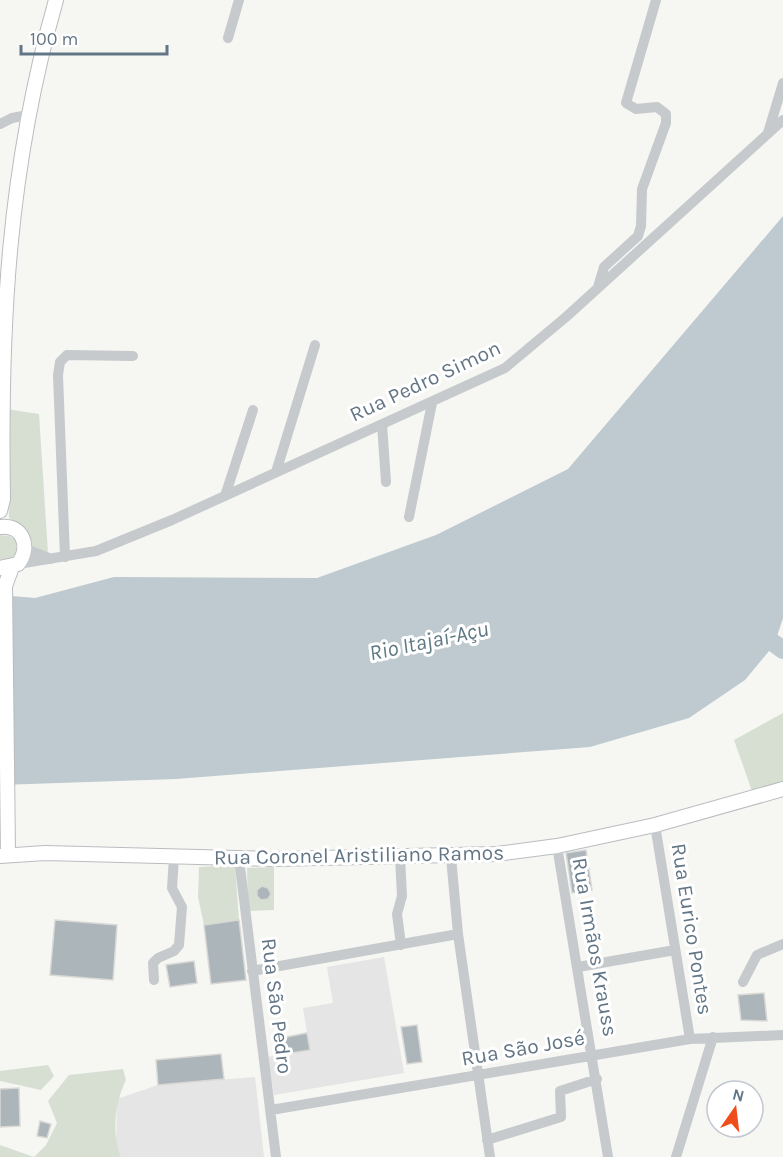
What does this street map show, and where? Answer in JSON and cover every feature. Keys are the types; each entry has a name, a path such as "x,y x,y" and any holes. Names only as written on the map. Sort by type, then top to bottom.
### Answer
{"main road":[{"path":"4,855 8,820 4,584 10,566 26,549 23,538 6,527 1,505 4,301 9,245 28,116 41,53 56,0"},
{"name":"Rua Coronel Aristiliano Ramos","path":"4,855 174,856 239,859 451,857 557,846 655,825 783,789"}],"street":[{"path":"228,38 239,0"},
{"path":"598,287 604,267 638,236 641,226 642,189 666,123 666,114 657,107 636,109 626,103 656,0"},
{"path":"768,134 783,83"},
{"path":"0,124 12,118 28,116"},
{"name":"Rua Pedro Simon","path":"10,566 96,551 225,496 382,423 432,403 515,361 783,120"},
{"path":"276,472 315,345"},
{"path":"65,557 58,375 60,362 67,355 133,356"},
{"path":"409,517 432,403"},
{"path":"225,496 253,410"},
{"path":"382,423 386,482"},
{"name":"Rua Pedro Simon","path":"26,549 51,559"},
{"name":"Rua Eurico Pontes","path":"655,825 690,1039"},
{"name":"Rua Irmãos Krauss","path":"557,846 594,1056 608,1157"},
{"path":"154,980 153,963 158,958 174,951 178,945 182,907 172,888 174,856"},
{"path":"451,857 458,934 489,1157"},
{"path":"400,858 402,896 397,914 401,945"},
{"name":"Rua São Pedro","path":"239,859 276,1157"},
{"path":"252,971 458,934"},
{"path":"743,982 757,955 783,944"},
{"path":"578,966 675,950"},
{"name":"Rua São José","path":"271,1110 690,1039 713,1036 783,1035"},
{"path":"676,1157 713,1036"},
{"path":"487,1140 515,1129 561,1117 560,1091 597,1079"}],"shaded area":[{"path":"6,409 39,414 48,553 30,551 21,526 9,518"},
{"path":"0,535 10,536 16,541 16,554 10,559 0,560"},
{"path":"783,713 783,782 752,791 734,740"},
{"path":"235,865 239,920 204,925 198,897 199,867"},
{"path":"274,867 274,910 248,911 247,868"},
{"path":"384,957 404,1073 274,1095 267,1057 310,1050 303,1008 333,1003 327,967"},
{"path":"48,1065 54,1076 41,1090 0,1081 0,1071"},
{"path":"123,1069 126,1080 119,1098 115,1128 121,1157 34,1157 46,1145 57,1123 48,1101 69,1075"},
{"path":"255,1077 264,1157 121,1157 116,1144 117,1099 158,1085"},
{"path":"0,1145 34,1157 0,1157"}],"water":[{"name":"Rio Itajaí-Açu","path":"783,216 783,618 774,645 745,680 689,718 590,747 176,779 0,785 0,595 35,598 114,577 317,578 436,535 568,469"}],"building":[{"path":"586,850 592,890 572,893 566,853"},
{"path":"262,886 268,888 271,894 268,899 261,900 257,896 257,890"},
{"path":"55,920 117,925 113,980 50,975"},
{"path":"239,920 246,980 211,984 204,925"},
{"path":"194,961 197,983 170,987 166,965"},
{"path":"764,993 767,1021 741,1020 738,995"},
{"path":"417,1025 422,1062 407,1064 401,1027"},
{"path":"307,1033 310,1050 279,1055 276,1039"},
{"path":"221,1054 224,1079 158,1085 156,1060"},
{"path":"19,1088 20,1126 0,1127 0,1089"},
{"path":"40,1121 51,1124 47,1138 37,1136"}],"waterway":[{"path":"756,630 783,650"}]}
